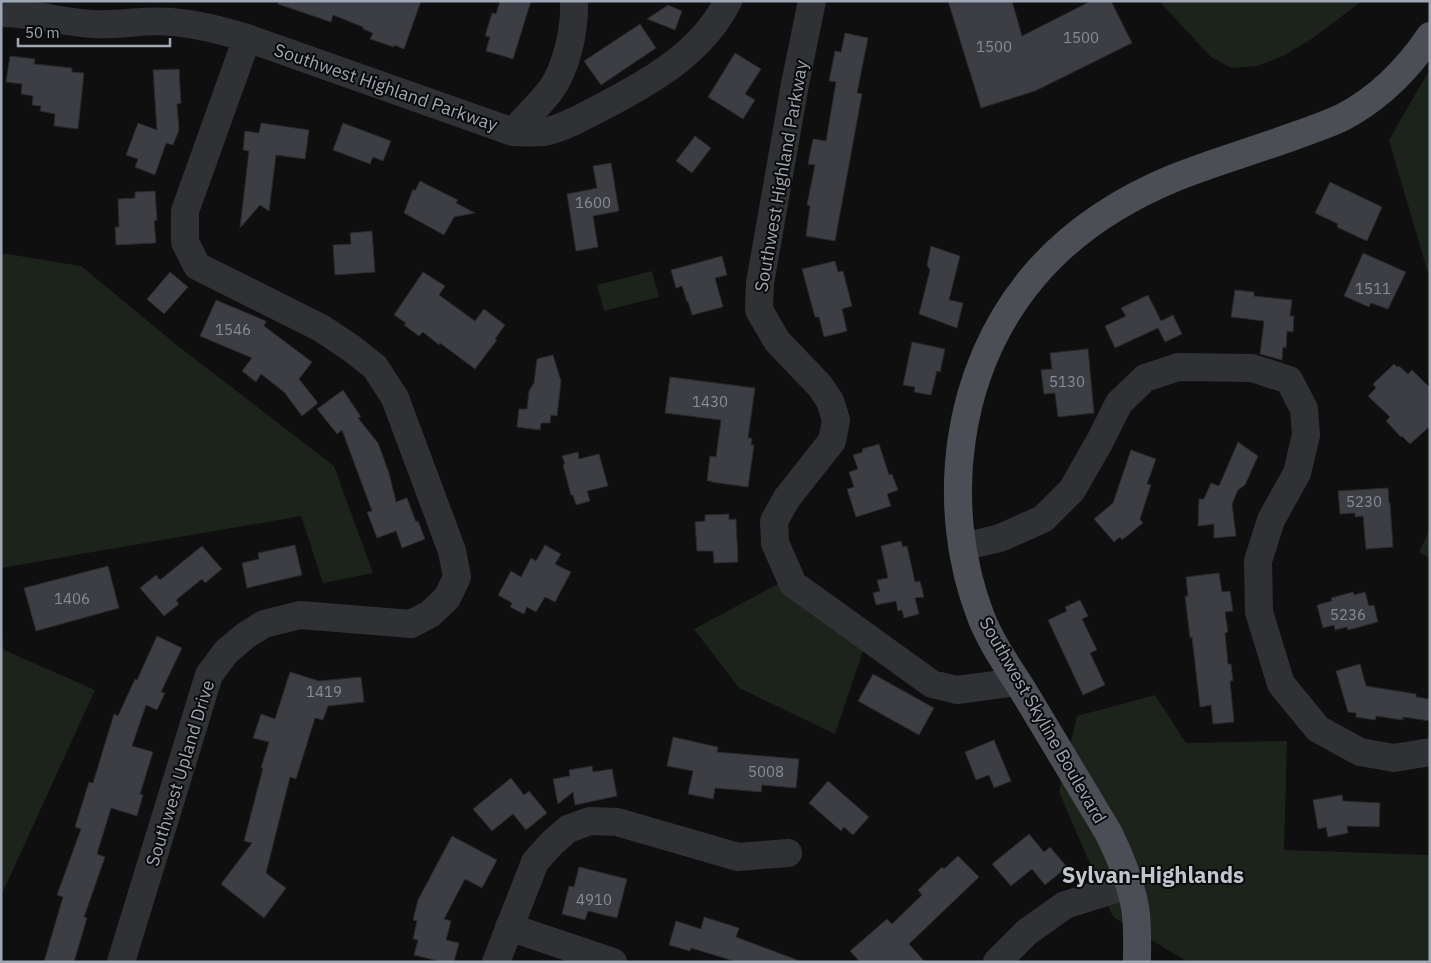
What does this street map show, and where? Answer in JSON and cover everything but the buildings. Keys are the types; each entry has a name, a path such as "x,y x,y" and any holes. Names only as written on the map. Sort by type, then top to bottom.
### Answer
{"main road":[{"name":"Southwest Skyline Boulevard","path":"1137,962 1135,908 1120,856 1108,832 989,636 971,585 958,523 958,481 961,442 967,407 991,343 1000,326 1031,279 1047,261 1082,230 1118,206 1174,178 1343,117 1364,104 1395,80 1420,52 1430,36"}],"street":[{"path":"513,132 550,90 563,66 570,41 574,1"},
{"name":"Southwest Highland Parkway","path":"1,13 16,13 92,24 172,22 215,29 247,38 513,132 543,132 570,124 617,100 664,72 699,42 728,1"},
{"name":"Southwest Highland Parkway","path":"812,1 761,274 759,310 777,341 825,393 830,401 836,420 832,441 787,498 774,521 775,543 793,584 932,684 958,690 1018,682"},
{"name":"Southwest Upland Drive","path":"122,962 209,675 226,652 264,624 300,615 411,624 430,614 447,598 457,577 452,551 395,398 376,367 321,328 197,266 185,242 185,211 247,38"},
{"path":"962,547 1000,538 1043,518 1072,490 1119,404 1145,378 1178,367 1188,367 1252,368 1289,380 1304,409 1306,435 1297,473 1272,520 1258,561 1259,612 1281,684 1318,729 1360,752 1394,758 1430,752"},
{"path":"496,962 508,927 535,862 568,829 590,821 616,822 738,857 788,853"},
{"path":"997,962 1027,932 1065,905 1129,885"},
{"path":"508,927 613,962"}],"shaded area":[{"path":"1159,1 1362,1 1310,40 1283,56 1257,66 1232,68 1211,57"},
{"path":"1430,69 1430,280 1389,140"},
{"path":"1,253 81,266 178,346 334,466 373,573 323,583 301,516 1,568"},
{"path":"652,271 659,297 604,311 597,285"},
{"path":"1430,529 1430,558 1419,552"},
{"path":"778,584 785,592 864,648 835,734 739,688 694,629"},
{"path":"1,626 4,650 95,690 1,896"},
{"path":"1155,695 1186,743 1287,741 1284,850 1430,855 1430,962 1188,962 1113,917 1059,792 1077,716"}],"district":[{"name":"Sylvan-Highlands","path":"1153,874"}]}
